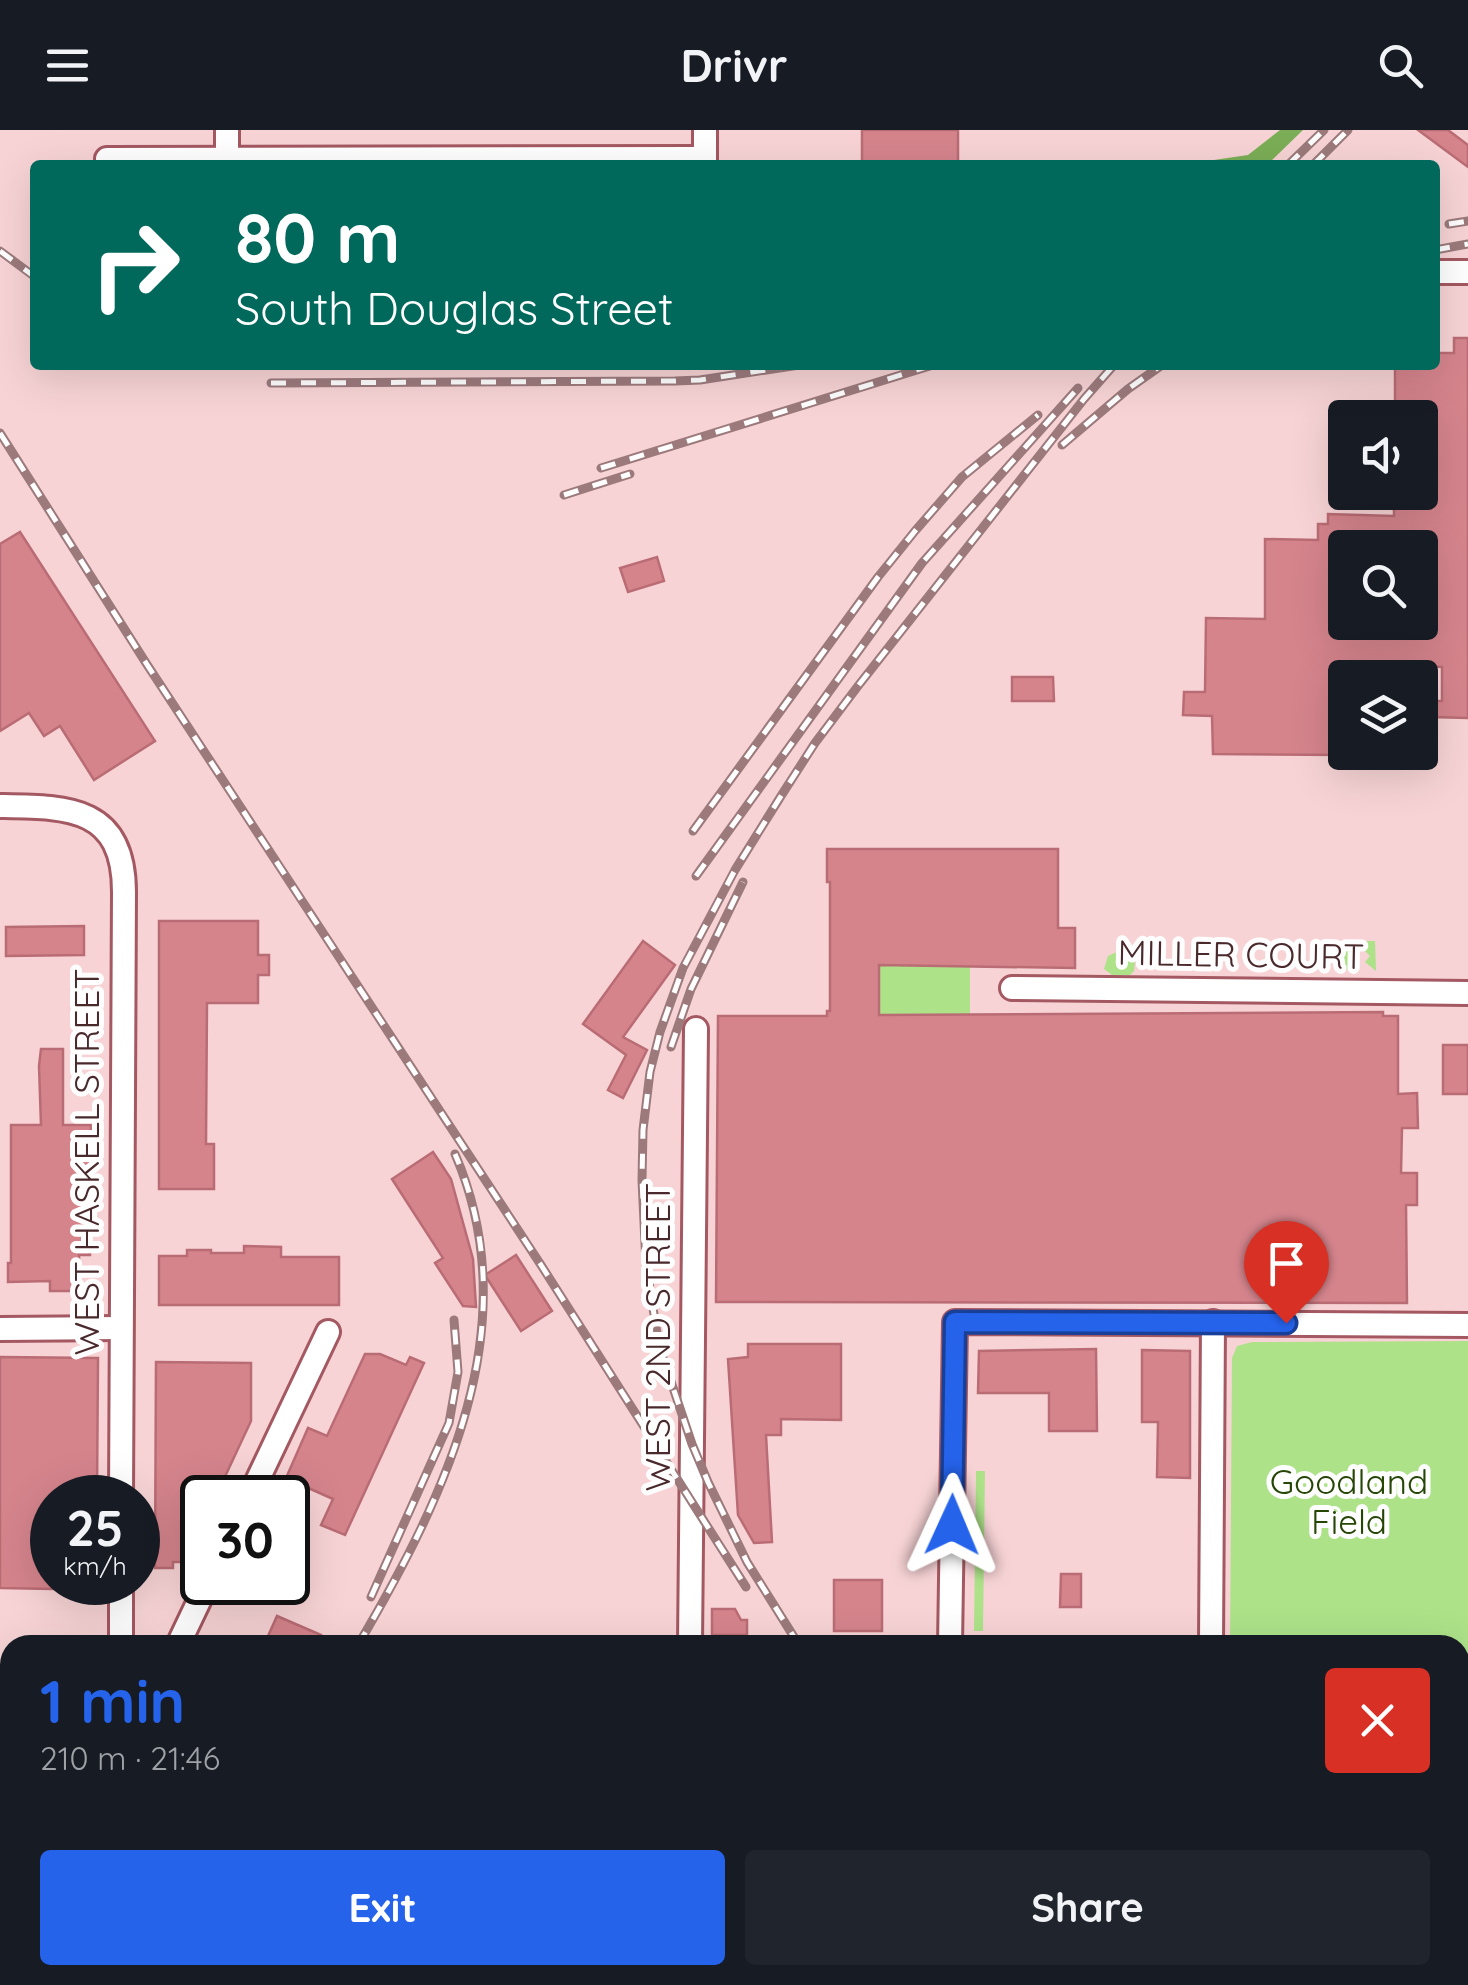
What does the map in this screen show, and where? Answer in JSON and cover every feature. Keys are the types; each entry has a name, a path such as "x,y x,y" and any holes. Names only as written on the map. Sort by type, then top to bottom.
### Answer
{"street":[{"path":"227,130 227,158"},
{"path":"705,130 705,160"},
{"path":"107,159 546,160"},
{"path":"1440,272 1468,272"},
{"name":"WEST HASKELL STREET","path":"0,806 56,807 95,821 118,851 124,876 121,1475"},
{"name":"MILLER COURT","path":"1012,988 1468,993"},
{"name":"WEST 2ND STREET","path":"690,1635 696,1029"},
{"path":"950,1635 955,1322 1468,1325"},
{"path":"1211,1635 1213,1322"},
{"path":"0,1329 121,1328"},
{"path":"260,1475 328,1332"},
{"path":"120,1635 121,1605"},
{"path":"183,1635 197,1605"}],"green space":[{"path":"1280,130 1303,130 1272,160 1214,160 1248,155"},
{"path":"1344,941 1375,941 1376,971 1365,962 1370,956 1360,946 1350,957 1355,962 1344,972"},
{"path":"1119,951 1135,961 1130,975 1112,975 1104,969 1108,956"},
{"path":"879,965 970,965 970,1015 879,1015"},
{"name":"Goodland Field","path":"1468,1341 1468,1635 1230,1635 1232,1358 1237,1346 1252,1342"},
{"path":"976,1471 985,1471 983,1631 974,1631"}],"building":[{"path":"862,130 958,130 958,160 862,160"},
{"path":"1418,130 1448,130 1468,145 1468,167"},
{"path":"1454,338 1468,338 1468,718 1438,717 1442,667 1438,667 1438,660 1328,660 1328,755 1213,754 1212,716 1183,715 1184,692 1205,692 1206,618 1265,619 1265,539 1318,540 1318,524 1328,524 1328,514 1394,516 1394,510 1438,510 1438,400 1395,400 1395,370 1440,370 1440,353 1454,353"},
{"path":"20,532 155,741 94,780 60,726 44,736 29,713 0,731 0,544"},
{"path":"657,557 664,581 628,592 620,568"},
{"path":"1012,677 1053,677 1054,701 1012,701"},
{"path":"827,849 1058,849 1058,928 1075,928 1075,968 879,965 879,1015 1383,1012 1383,1016 1398,1016 1398,1094 1417,1093 1418,1128 1402,1128 1401,1173 1417,1173 1417,1205 1406,1205 1407,1303 716,1302 718,1016 827,1016"},
{"path":"159,921 258,921 258,955 269,955 269,975 258,975 258,1003 207,1003 206,1144 214,1144 214,1189 159,1189"},
{"path":"84,926 84,955 6,956 6,927"},
{"path":"643,941 675,965 623,1037 647,1050 623,1098 608,1090 626,1055 583,1024"},
{"path":"1443,1045 1468,1045 1468,1094 1443,1094"},
{"path":"41,1049 63,1049 63,1125 91,1125 90,1255 79,1255 80,1291 50,1291 50,1281 8,1282 11,1125 41,1125"},
{"path":"433,1152 451,1179 473,1259 476,1307 463,1306 435,1263 443,1258 392,1179"},
{"path":"244,1246 281,1247 281,1257 339,1257 339,1305 159,1305 159,1256 187,1256 187,1250 244,1253"},
{"path":"516,1255 552,1311 521,1331 485,1275"},
{"path":"748,1344 841,1344 841,1420 781,1419 781,1435 766,1435 772,1542 754,1543 738,1515 728,1359 748,1357"},
{"path":"1096,1349 1097,1431 1049,1431 1049,1393 978,1393 979,1351"},
{"path":"1142,1350 1190,1351 1190,1478 1157,1477 1158,1422 1142,1422"},
{"path":"365,1354 380,1354 406,1365 410,1357 424,1363 345,1535 321,1525 333,1499 310,1489 310,1475 287,1475 308,1428 327,1436"},
{"path":"0,1357 98,1358 97,1475 30,1475 30,1589 0,1588"},
{"path":"156,1362 251,1363 251,1421 226,1475 180,1475 180,1562 173,1562 173,1568 160,1568 160,1475 155,1475"},
{"path":"1061,1574 1081,1574 1081,1607 1060,1607"},
{"path":"834,1580 882,1580 882,1631 834,1631"},
{"path":"712,1609 735,1609 741,1620 747,1620 747,1635 712,1635"},
{"path":"277,1616 321,1635 268,1635"}],"railway":[{"path":"1293,160 1324,130"},
{"path":"1318,160 1348,130"},
{"path":"1449,224 1468,221"},
{"path":"1440,249 1468,244"},
{"path":"0,251 30,273"},
{"path":"271,383 675,381 766,370"},
{"path":"601,468 917,370"},
{"path":"793,1635 747,1562 708,1482 659,1346 646,1264 642,1180 650,1072 660,1032 683,968 735,870 815,743 1110,370"},
{"path":"1062,445 1155,370"},
{"path":"696,876 922,563 1078,388"},
{"path":"693,831 915,531 962,477 1038,415"},
{"path":"0,433 746,1587"},
{"path":"564,495 630,474"},
{"path":"671,1047 691,989 743,882"},
{"path":"364,1635 420,1530 446,1470 467,1408 480,1345 483,1282 476,1218 455,1154"},
{"path":"371,1597 449,1423 458,1372 454,1320"}],"route":[{"path":"952,1525 955,1322 1286,1323"}]}
